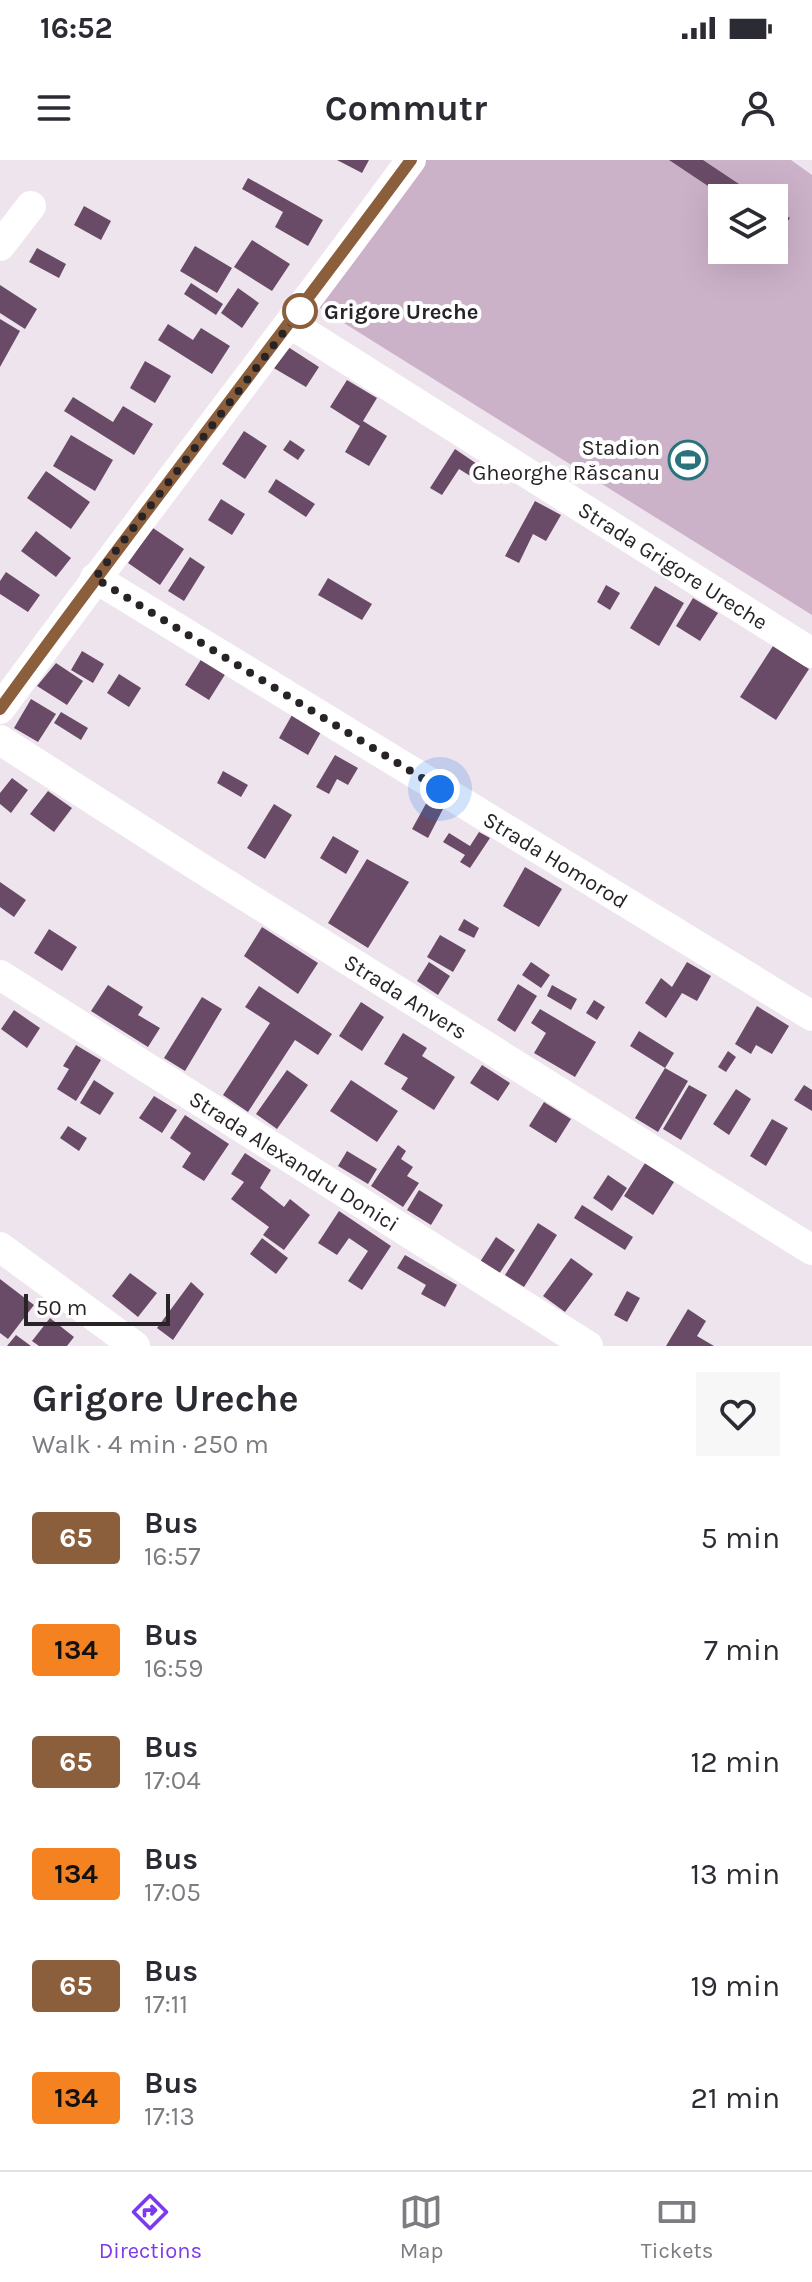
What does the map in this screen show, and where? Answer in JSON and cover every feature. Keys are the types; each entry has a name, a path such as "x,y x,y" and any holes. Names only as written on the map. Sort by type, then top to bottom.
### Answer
{"street":[{"path":"0,709 95,578 291,324 411,160"},
{"path":"0,246 31,206"},
{"name":"Strada Grigore Ureche","path":"291,324 812,653"},
{"name":"Strada Homorod","path":"95,578 812,1016"},
{"name":"Strada Anvers","path":"0,740 812,1250"},
{"name":"Strada Alexandru Donici","path":"0,975 588,1346"},
{"path":"0,1247 135,1346"}],"shaded area":[{"name":"Stadion Gheorghe Răscanu","path":"425,160 791,160 812,175 812,615 315,305"}],"building":[{"path":"337,160 369,160 362,173"},
{"path":"669,160 703,160 739,184 708,186"},
{"path":"248,178 323,220 308,246 275,227 283,212 242,189"},
{"path":"84,206 111,221 101,240 74,225"},
{"path":"252,240 290,264 272,291 234,267"},
{"path":"195,246 232,268 217,293 180,271"},
{"path":"37,248 66,264 59,278 29,262"},
{"path":"191,283 223,304 216,315 184,294"},
{"path":"0,285 37,309 25,329 0,313"},
{"path":"238,288 259,303 242,328 221,313"},
{"path":"0,319 20,331 0,367"},
{"path":"168,324 193,340 201,328 230,346 212,374 158,340"},
{"path":"285,345 319,367 306,387 272,367"},
{"path":"145,361 171,376 155,403 130,388"},
{"path":"347,380 377,398 363,421 387,436 369,466 345,452 360,426 330,407"},
{"path":"73,397 113,422 123,406 153,424 134,455 64,411"},
{"path":"244,431 267,446 245,479 222,464"},
{"path":"71,435 113,460 95,491 53,466"},
{"path":"290,440 305,450 298,460 283,450"},
{"path":"455,449 480,466 472,477 459,469 442,495 430,488"},
{"path":"46,471 90,502 71,529 27,498"},
{"path":"276,479 315,504 306,517 268,492"},
{"path":"221,499 245,514 232,535 208,520"},
{"path":"535,501 561,515 546,541 533,534 519,563 505,556"},
{"path":"153,528 184,549 160,585 128,563"},
{"path":"36,531 71,558 56,577 21,551"},
{"path":"190,557 205,567 184,601 168,591"},
{"path":"6,572 40,595 28,612 0,594 0,581"},
{"path":"328,578 372,604 362,620 318,595"},
{"path":"606,585 620,593 610,610 597,602"},
{"path":"655,586 684,603 659,646 630,628"},
{"path":"693,598 718,613 700,641 676,626"},
{"path":"773,646 809,669 776,720 740,697"},
{"path":"82,651 104,664 93,683 71,670"},
{"path":"202,658 226,673 209,700 185,685"},
{"path":"56,663 83,681 67,705 37,686"},
{"path":"119,674 141,688 129,707 107,693"},
{"path":"31,699 56,714 38,742 14,728"},
{"path":"61,712 88,728 81,740 54,723"},
{"path":"292,715 321,732 308,755 279,738"},
{"path":"335,755 358,768 348,785 337,779 329,794 316,787"},
{"path":"223,771 248,785 241,797 217,783"},
{"path":"12,778 28,790 11,813 0,804 0,793"},
{"path":"48,791 72,808 54,832 30,814"},
{"path":"428,800 443,809 428,838 412,829"},
{"path":"274,804 292,815 265,859 247,848"},
{"path":"479,832 490,838 470,868 460,862 465,855 443,842 449,833 470,846"},
{"path":"333,836 359,851 346,874 320,858"},
{"path":"367,859 409,882 368,948 328,923"},
{"path":"525,867 562,889 539,927 503,906"},
{"path":"0,882 26,900 14,917 0,907"},
{"path":"464,919 479,928 474,938 458,930"},
{"path":"262,927 318,963 298,994 244,956"},
{"path":"49,929 77,947 62,971 34,953"},
{"path":"440,935 466,950 453,972 427,957"},
{"path":"429,962 450,976 438,995 417,981"},
{"path":"531,962 550,975 541,988 522,975"},
{"path":"687,962 711,976 697,1001 682,993 666,1018 645,1003 661,978 672,987"},
{"path":"518,984 537,996 515,1032 497,1020"},
{"path":"108,985 143,1007 138,1015 160,1028 148,1047 91,1011"},
{"path":"552,985 577,999 571,1010 547,996"},
{"path":"259,986 332,1034 318,1055 295,1040 248,1112 223,1095 270,1023 245,1007"},
{"path":"202,997 222,1009 185,1071 164,1058"},
{"path":"594,1000 605,1007 597,1020 586,1013"},
{"path":"361,1002 384,1017 362,1051 339,1036"},
{"path":"757,1006 789,1026 772,1054 756,1045 751,1054 735,1044"},
{"path":"540,1009 596,1042 575,1077 534,1053 546,1033 531,1023"},
{"path":"14,1010 40,1028 27,1048 1,1029"},
{"path":"639,1031 674,1053 665,1068 630,1046"},
{"path":"403,1033 427,1048 422,1056 455,1077 434,1110 401,1089 408,1078 384,1064"},
{"path":"76,1045 101,1060 76,1101 57,1089 69,1069 63,1066"},
{"path":"728,1051 736,1057 726,1072 718,1067"},
{"path":"482,1065 510,1083 498,1101 470,1083"},
{"path":"665,1068 688,1081 658,1132 635,1118"},
{"path":"287,1070 308,1085 277,1129 256,1114"},
{"path":"94,1080 114,1093 100,1115 80,1103"},
{"path":"351,1080 398,1111 377,1142 330,1111"},
{"path":"689,1085 707,1095 681,1140 663,1129"},
{"path":"804,1085 812,1090 812,1111 794,1100"},
{"path":"736,1089 751,1099 729,1135 713,1124"},
{"path":"154,1096 177,1110 162,1133 139,1118"},
{"path":"544,1102 571,1119 556,1143 529,1126"},
{"path":"185,1115 229,1144 204,1181 182,1167 191,1153 170,1138"},
{"path":"772,1119 788,1128 766,1166 750,1156"},
{"path":"68,1126 87,1138 79,1151 60,1138"},
{"path":"398,1145 406,1151 401,1159 413,1167 407,1176 419,1183 403,1207 371,1186"},
{"path":"347,1151 377,1169 368,1184 338,1166"},
{"path":"245,1153 271,1170 260,1188 284,1207 290,1199 310,1215 284,1250 263,1235 269,1227 231,1199 244,1182 231,1174"},
{"path":"645,1163 674,1182 653,1215 624,1196"},
{"path":"608,1175 627,1188 612,1211 593,1198"},
{"path":"419,1190 443,1205 431,1225 407,1210"},
{"path":"582,1205 633,1237 625,1250 574,1218"},
{"path":"339,1211 391,1246 362,1290 348,1281 368,1251 349,1238 337,1255 318,1243"},
{"path":"538,1223 557,1235 524,1287 505,1275"},
{"path":"496,1237 515,1250 499,1274 480,1262"},
{"path":"262,1238 288,1258 276,1274 250,1254"},
{"path":"405,1255 457,1285 445,1307 421,1294 426,1285 397,1268"},
{"path":"571,1258 593,1274 565,1312 543,1296"},
{"path":"130,1273 157,1293 138,1317 112,1296"},
{"path":"0,1279 34,1305 8,1339 0,1333"},
{"path":"191,1282 204,1294 173,1340 157,1328"},
{"path":"627,1291 640,1298 627,1322 614,1315"},
{"path":"688,1309 706,1321 697,1336 714,1346 666,1346"},
{"path":"50,1318 74,1337 67,1346 39,1346 32,1341"},
{"path":"16,1335 31,1346 7,1346"}],"bus line":[{"name":"65","path":"0,709 95,578 291,324 411,160"}],"place":[{"name":"Grigore Ureche","path":"300,311"},
{"name":"Stadion Gheorghe Răscanu","path":"688,460"}],"route":[{"path":"300,311 95,578 440,789"}]}
